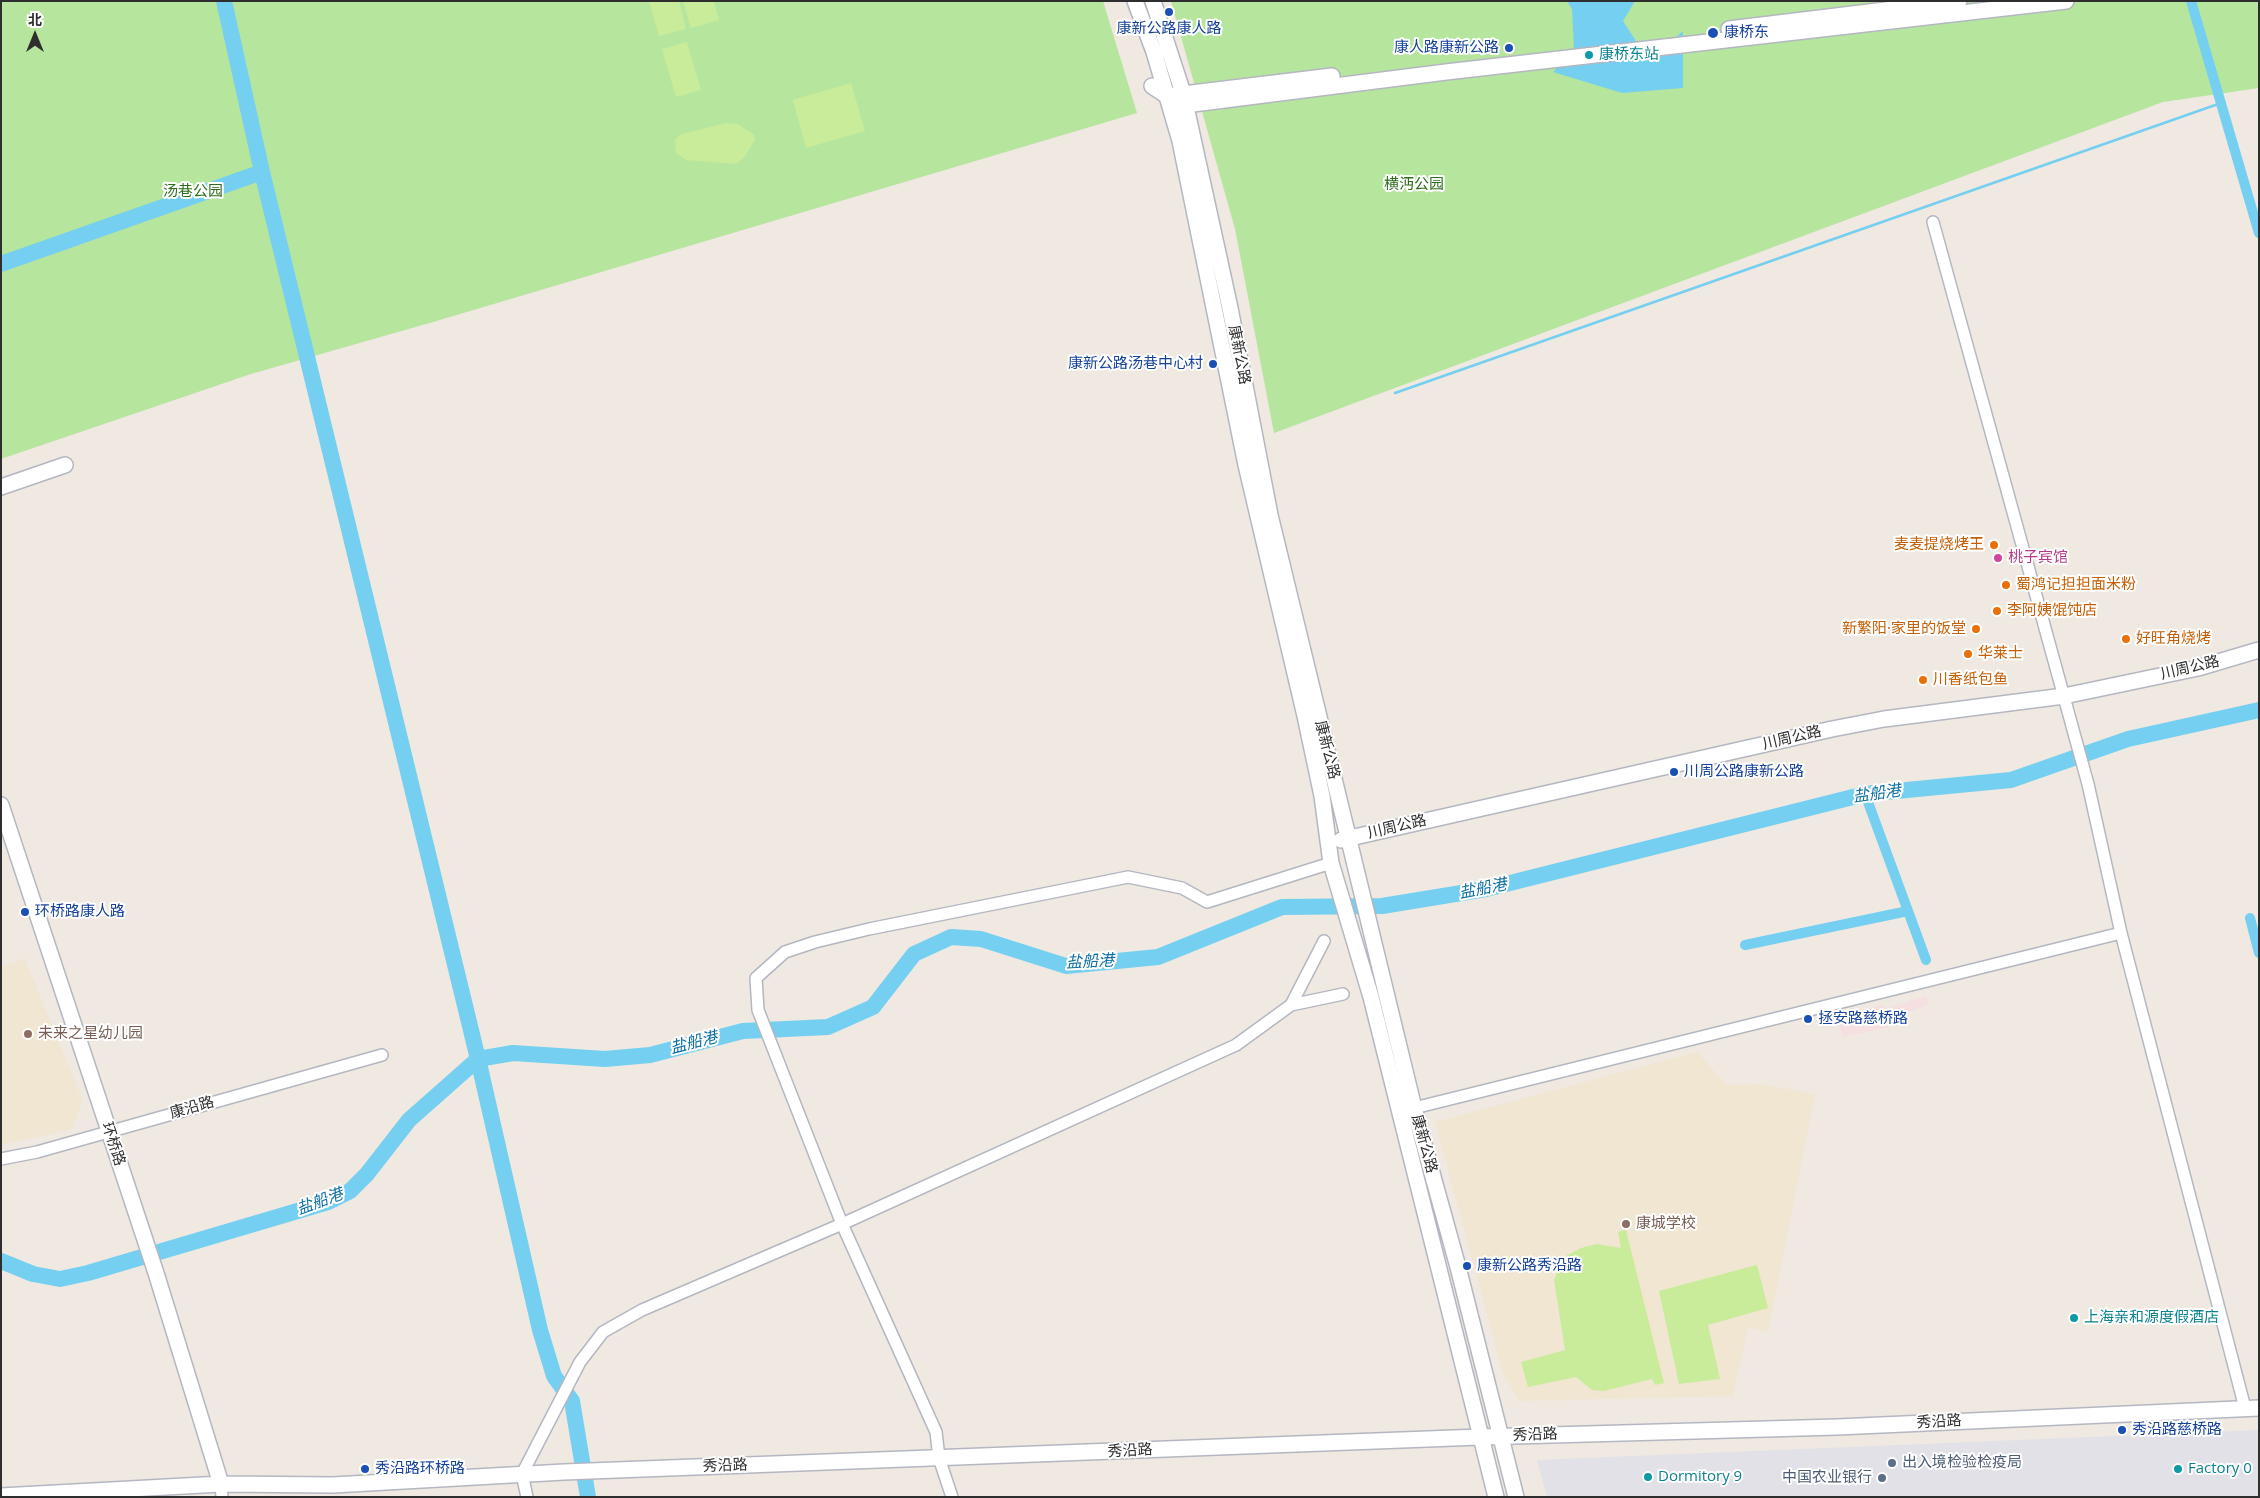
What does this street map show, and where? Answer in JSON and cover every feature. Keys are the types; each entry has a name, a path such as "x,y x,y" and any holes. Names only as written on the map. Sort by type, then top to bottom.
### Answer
{"main road":[{"name":"康新公路","path":"1135,1 1168,101 1187,176 1244,456 1306,716 1322,796 1333,869 1372,997 1496,1497"},
{"name":"康新公路","path":"1152,1 1184,99 1230,308 1270,515 1414,1108 1458,1267 1516,1497"},
{"path":"1152,86 1168,101 1519,55 1958,1"},
{"path":"1184,99 1446,72 2066,1"},
{"path":"1,486 65,466"},
{"name":"川周公路","path":"1328,843 1832,729 1884,720 2064,696 2198,668 2259,650"},
{"name":"环桥路","path":"1,805 156,1273 221,1490"},
{"name":"秀沿路","path":"1,1496 221,1490 564,1472 1500,1436 1837,1427 2252,1408"}],"street":[{"path":"1933,222 2088,784 2121,933 2252,1408"},
{"path":"952,1497 939,1458 936,1432 842,1224 758,1010 756,978 785,952 815,942 869,929 1128,878 1182,888 1207,902 1333,869"},
{"path":"1414,1108 2121,933"},
{"path":"1291,1005 1324,940"},
{"path":"527,1497 522,1474 580,1362 603,1332 642,1310 842,1224 1236,1045 1291,1005 1343,994"},
{"name":"康沿路","path":"1,1160 37,1152 382,1055"}],"shaded area":[{"name":"未来之星幼儿园","path":"25,959 83,1101 72,1129 1,1145 1,967"},
{"path":"1926,996 1929,1005 1888,1019 1890,1027 1842,1037 1837,1016 1884,1005 1886,1009"},
{"name":"康城学校","path":"1697,1052 1727,1085 1761,1084 1815,1094 1768,1332 1748,1327 1733,1396 1519,1401 1503,1373 1435,1122"},
{"path":"2259,1430 2259,1497 1547,1497 1537,1460"}],"green space":[{"name":"汤巷公园","path":"1,1 1103,1 1137,113 433,322 251,374 1,459"},
{"path":"649,1 679,1 686,29 659,36"},
{"path":"683,1 714,1 719,20 691,28"},
{"name":"横沔公园","path":"1171,1 2259,1 2259,88 2163,102 1274,433 1235,229"},
{"path":"687,42 701,90 676,97 662,49"},
{"path":"851,83 865,131 806,148 793,100"},
{"path":"726,123 738,124 754,135 755,140 744,158 736,164 686,160 676,153 675,140 681,134"},
{"path":"1626,1230 1664,1383 1655,1385 1652,1379 1604,1391 1592,1390 1576,1377 1528,1387 1521,1362 1565,1350 1554,1280 1564,1257 1581,1248 1597,1244 1621,1248 1618,1232"},
{"path":"1757,1265 1768,1308 1708,1325 1720,1379 1679,1384 1659,1291"}],"water":[{"path":"1567,1 1635,1 1623,21 1636,41 1667,46 1683,31 1683,88 1622,93 1553,72 1574,50 1572,9"}],"waterway":[{"path":"224,1 262,172 478,1059 540,1330 554,1376 572,1401 588,1497"},
{"path":"2191,1 2259,233"},
{"path":"1395,393 2221,103"},
{"path":"1,264 262,172"},
{"name":"盐船港","path":"1,1261 33,1274 60,1279 88,1273 328,1202 350,1191 367,1174 409,1120 478,1059 513,1053 605,1059 650,1055 743,1031 828,1027 873,1007 914,954 951,937 981,939 1066,966 1158,957 1282,907 1382,906 1486,889 1865,794 2011,780 2128,739 2259,710"},
{"path":"1865,794 1926,960"},
{"path":"1745,945 1908,911"},
{"path":"2250,918 2259,953"}],"place":[{"name":"康新公路康人路","path":"1169,12"},
{"name":"康桥东","path":"1713,33"},
{"name":"康人路康新公路","path":"1509,48"},
{"name":"康桥东站","path":"1589,55"},
{"name":"康新公路汤巷中心村","path":"1213,364"},
{"name":"麦麦提烧烤王","path":"1994,545"},
{"name":"桃子宾馆","path":"1998,558"},
{"name":"蜀鸿记担担面米粉","path":"2006,585"},
{"name":"李阿姨馄饨店","path":"1997,611"},
{"name":"新繁阳·家里的饭堂","path":"1976,629"},
{"name":"好旺角烧烤","path":"2126,639"},
{"name":"华莱士","path":"1968,654"},
{"name":"川香纸包鱼","path":"1923,680"},
{"name":"川周公路康新公路","path":"1674,772"},
{"name":"环桥路康人路","path":"25,912"},
{"name":"拯安路慈桥路","path":"1808,1019"},
{"name":"未来之星幼儿园","path":"28,1034"},
{"name":"康城学校","path":"1626,1224"},
{"name":"康新公路秀沿路","path":"1467,1266"},
{"name":"上海亲和源度假酒店","path":"2074,1318"},
{"name":"秀沿路慈桥路","path":"2122,1430"},
{"name":"出入境检验检疫局","path":"1892,1463"},
{"name":"秀沿路环桥路","path":"365,1469"},
{"name":"Factory 0","path":"2178,1469"},
{"name":"Dormitory 9","path":"1648,1477"},
{"name":"中国农业银行","path":"1882,1478"}]}
